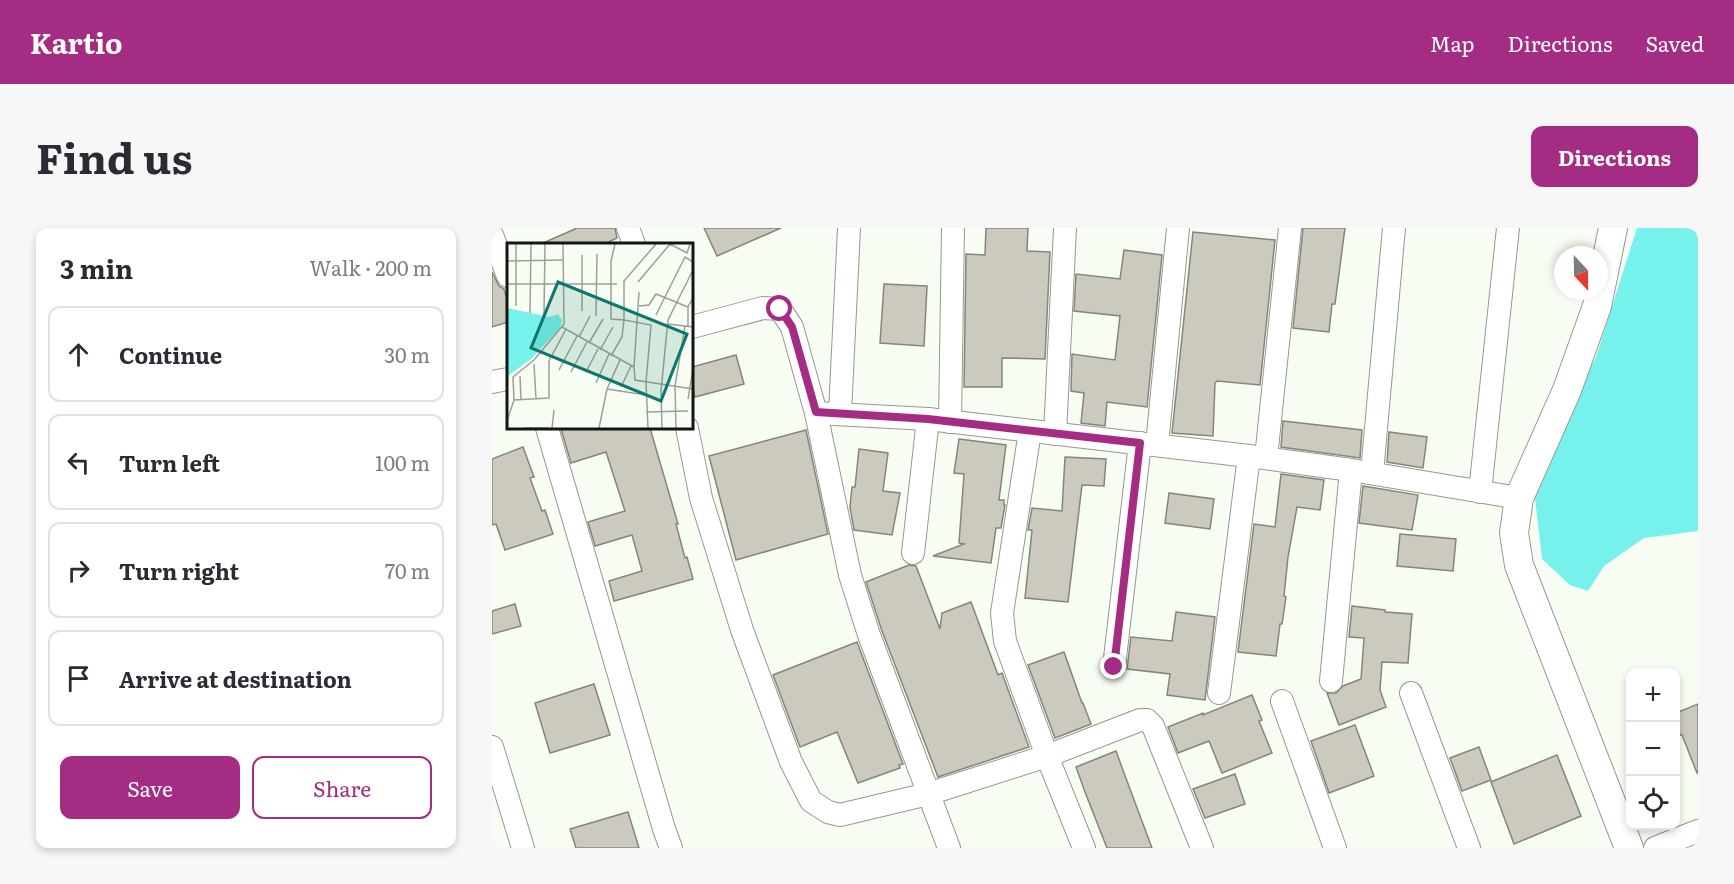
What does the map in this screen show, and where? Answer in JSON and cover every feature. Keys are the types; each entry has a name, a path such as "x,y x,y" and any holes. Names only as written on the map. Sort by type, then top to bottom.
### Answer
{"street":[{"path":"840,413 849,228"},
{"path":"913,553 939,420 953,228"},
{"path":"1055,434 1065,228"},
{"path":"1114,667 1178,228"},
{"path":"1219,693 1258,457 1290,228"},
{"path":"1331,681 1394,228"},
{"path":"1480,492 1508,228"},
{"path":"1612,228 1597,306 1567,390 1519,498 1514,533 1519,565 1629,848"},
{"path":"492,235 507,273"},
{"path":"693,327 764,308 780,309 792,327 816,412 850,575 869,635 949,848"},
{"path":"492,382 507,379"},
{"path":"816,412 939,420 1258,457 1519,498"},
{"path":"547,429 664,830 672,848"},
{"path":"687,429 701,498 742,630 791,762 811,801 828,812 840,815 928,794 1047,756 1140,720 1147,720 1153,726 1202,848"},
{"path":"1030,431 1002,613 1005,641 1084,848"},
{"path":"1411,693 1469,848"},
{"path":"1282,701 1335,848"},
{"path":"492,747 523,848"},
{"path":"1655,848 1698,831"}],"water":[{"path":"1637,228 1698,228 1698,531 1644,538 1604,566 1588,591 1570,585 1542,559 1533,481 1596,357"}],"building":[{"path":"577,228 615,228 617,238 606,243 543,243"},
{"path":"704,228 781,228 717,256"},
{"path":"986,228 1028,228 1027,251 1050,252 1045,359 1002,358 1002,387 964,387 966,254 985,255"},
{"path":"1303,228 1345,228 1329,332 1293,328"},
{"path":"1193,232 1275,240 1260,385 1217,381 1215,383 1213,436 1172,433"},
{"path":"1124,250 1162,255 1147,407 1107,402 1105,426 1081,423 1084,393 1071,391 1072,354 1115,360 1120,316 1074,311 1076,274 1120,279"},
{"path":"492,272 499,286 504,289 507,299 507,322 492,327"},
{"path":"884,284 927,286 924,346 880,343"},
{"path":"736,355 744,384 695,397 693,367"},
{"path":"1283,421 1362,430 1360,458 1281,447"},
{"path":"561,429 650,429 678,524 676,524 685,558 687,557 693,579 614,601 609,581 642,571 632,535 595,546 588,522 625,511 606,452 571,463"},
{"path":"806,430 828,534 736,560 709,456"},
{"path":"1389,432 1427,437 1423,468 1387,462"},
{"path":"959,439 1006,445 999,500 1004,500 1005,505 1001,528 996,528 991,563 933,556 964,544 959,543 964,474 954,473"},
{"path":"523,447 534,477 530,478 553,534 505,550 496,524 492,525 492,459"},
{"path":"859,449 888,453 883,491 900,493 892,535 854,530 850,507 852,487 855,487"},
{"path":"1065,457 1106,459 1104,486 1082,485 1068,602 1025,598 1032,530 1028,530 1032,508 1062,511"},
{"path":"1281,474 1324,480 1320,510 1297,507 1288,557 1284,596 1286,597 1276,656 1238,652 1254,524 1275,527"},
{"path":"1363,486 1418,495 1412,530 1359,523"},
{"path":"1169,493 1214,499 1210,529 1165,523"},
{"path":"1400,534 1456,539 1453,571 1397,566"},
{"path":"909,565 916,566 940,629 942,613 971,602 998,675 1002,673 1029,747 938,777 882,631 866,582"},
{"path":"515,604 521,626 492,634 492,611"},
{"path":"1352,606 1412,614 1408,663 1382,662 1380,690 1386,707 1339,725 1327,693 1336,693 1343,686 1361,679 1364,638 1349,637"},
{"path":"1176,612 1215,617 1205,700 1167,695 1170,674 1127,669 1131,637 1172,641"},
{"path":"857,642 903,764 899,765 900,768 858,783 837,732 800,747 773,675"},
{"path":"1064,652 1091,724 1055,738 1028,665"},
{"path":"594,684 610,735 550,753 535,703"},
{"path":"1252,695 1262,720 1259,721 1272,753 1222,773 1209,741 1178,753 1168,727"},
{"path":"1698,704 1698,773 1682,735 1680,735 1680,711"},
{"path":"1355,725 1374,776 1329,793 1311,741"},
{"path":"1479,747 1491,780 1462,791 1450,758"},
{"path":"1116,751 1152,848 1107,848 1085,792 1076,767"},
{"path":"1557,755 1581,816 1514,844 1491,782"},
{"path":"1235,774 1245,804 1205,818 1193,789"},
{"path":"628,812 639,848 576,848 570,829"}],"route":[{"path":"780,309 792,327 816,412 928,419 1140,443 1114,667"}]}
